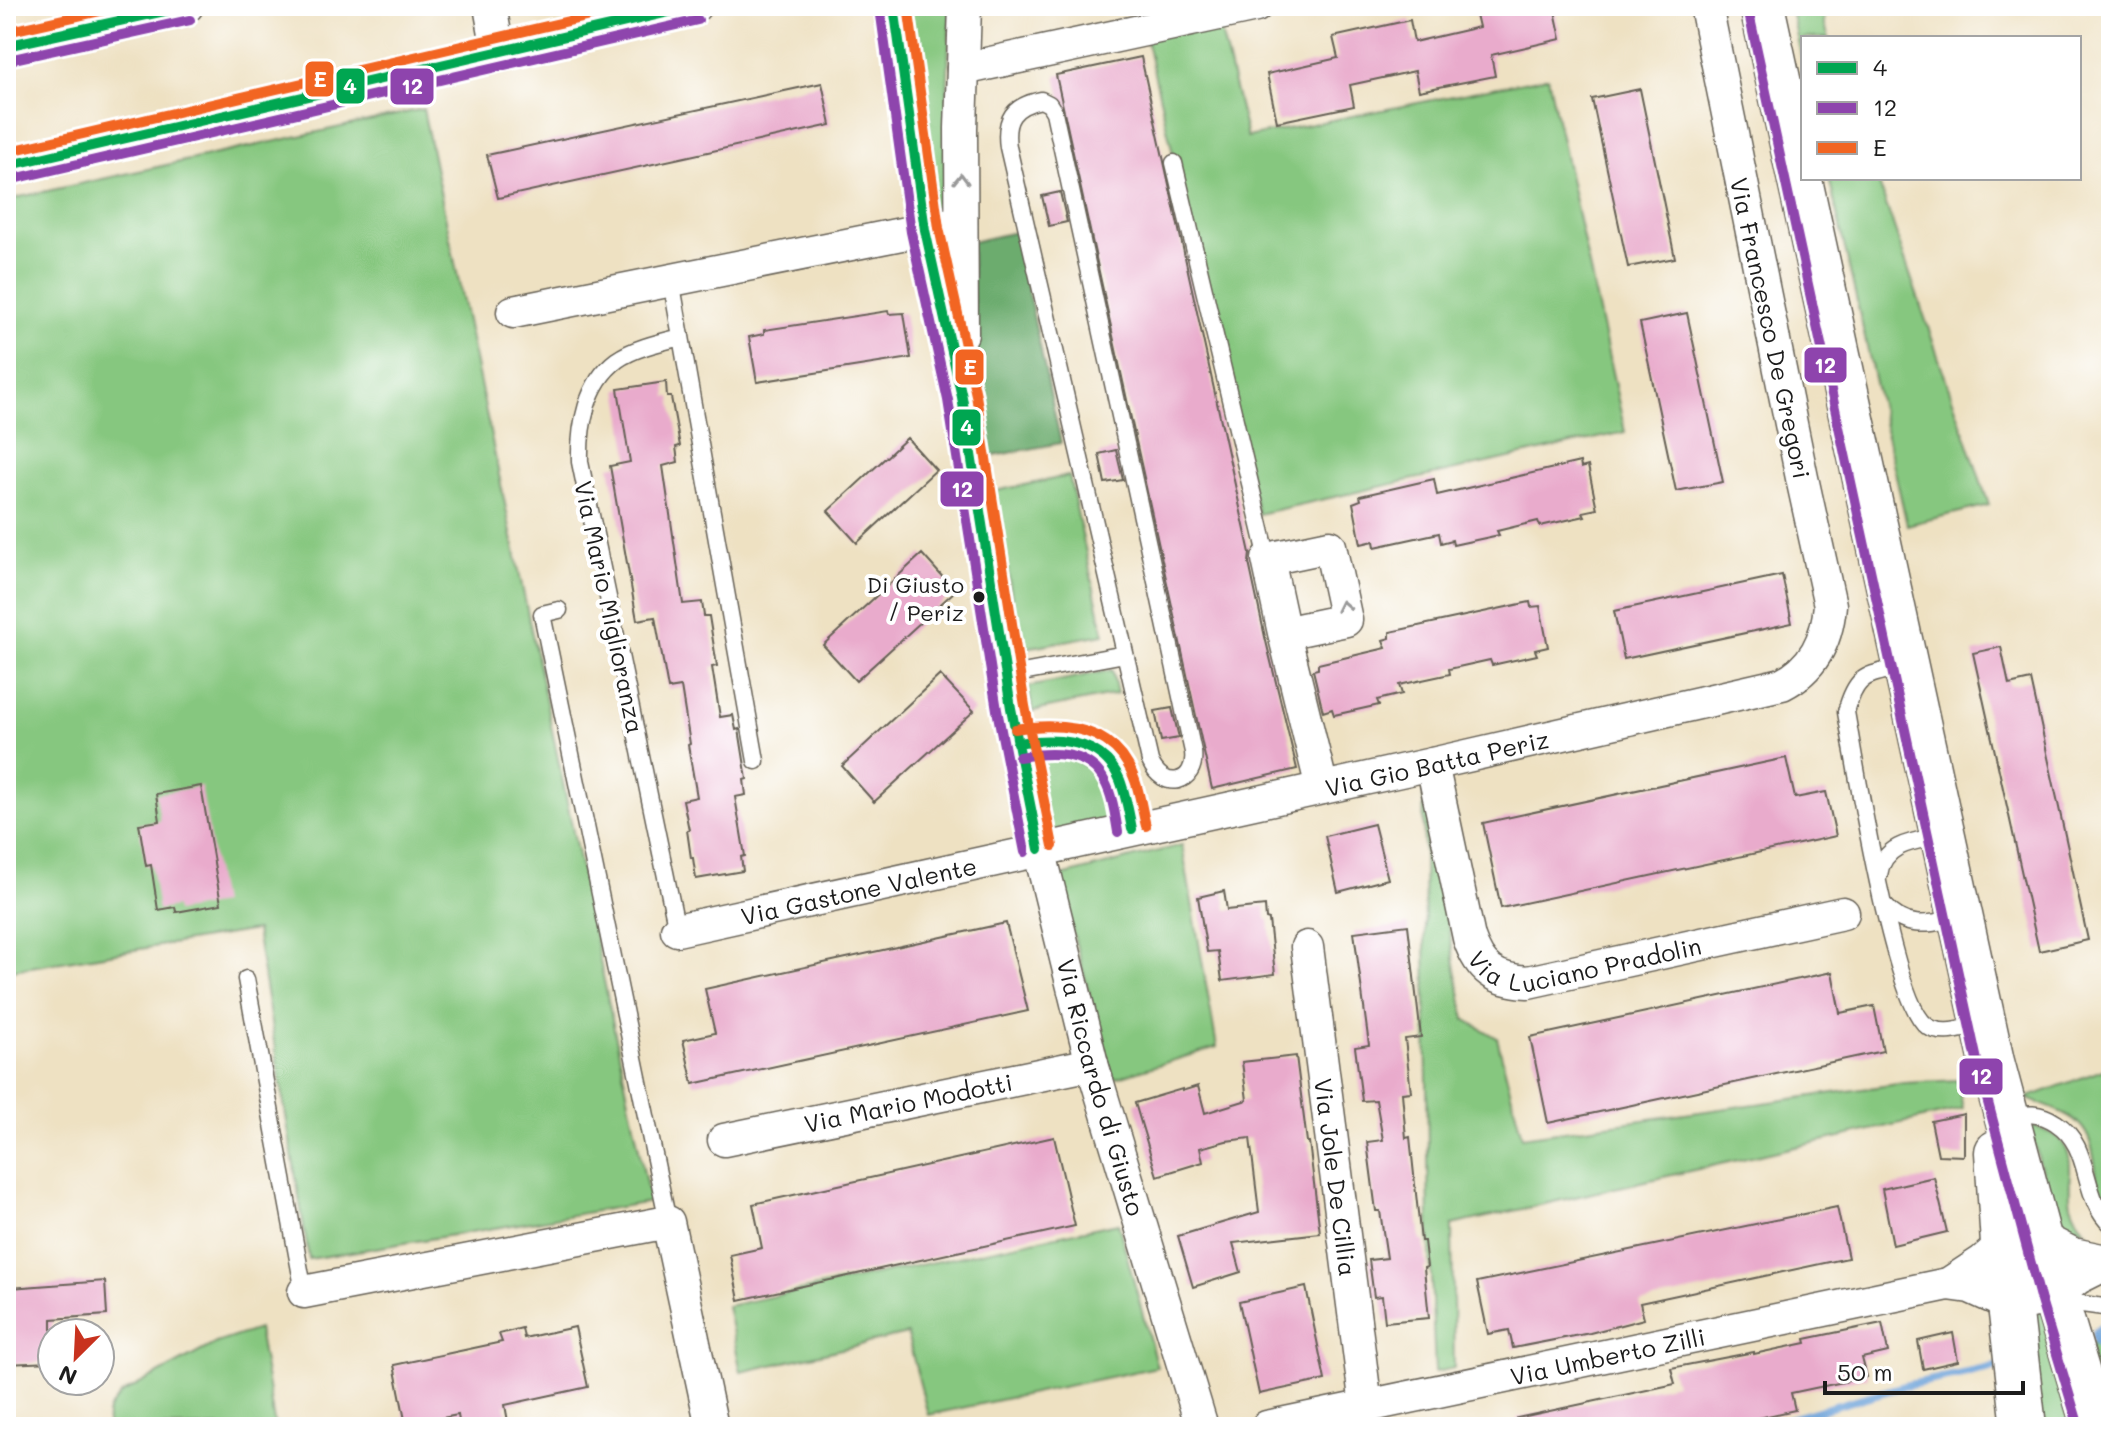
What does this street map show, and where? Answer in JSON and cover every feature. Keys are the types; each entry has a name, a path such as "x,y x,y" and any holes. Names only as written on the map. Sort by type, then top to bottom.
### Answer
{"street":[{"path":"6,46 187,6"},
{"path":"490,6 498,50"},
{"path":"6,166 695,6"},
{"name":"Via Riccardo di Giusto","path":"894,6 925,230 962,397 1017,743 1039,849 1092,1064 1202,1427"},
{"name":"Via Riccardo di Giusto","path":"962,397 965,6"},
{"path":"963,69 1256,6"},
{"name":"Via Francesco De Gregori","path":"1706,6 1799,463 1828,590 1828,624 1819,648"},
{"path":"1762,6 1988,1043 2022,1240 2012,1306 2024,1427"},
{"path":"513,312 961,222"},
{"path":"1284,633 1346,620 1330,546 1268,559 1284,633 1322,788"},
{"name":"Via Gio Batta Periz","path":"1039,849 1782,684 1798,676 1819,648"},
{"path":"1017,743 1066,739 1103,757 1116,771 1132,829"},
{"name":"Via Luciano Pradolin","path":"1432,764 1475,956 1489,972 1509,981 1528,982 1843,913"},
{"name":"Via Gastone Valente","path":"677,930 1039,849"},
{"name":"Via Jole De Cillia","path":"1307,947 1366,1406"},
{"name":"Via Mario Modotti","path":"724,1140 1092,1064"},
{"path":"304,1292 668,1222 712,1427"},
{"path":"2022,1240 2110,1262"},
{"path":"2022,1240 2055,1297 2094,1427"},
{"name":"Via Umberto Zilli","path":"1267,1427 1948,1284 2022,1240"},
{"path":"2012,1306 2055,1297 2078,1278 2110,1262"},
{"name":"Via Umberto Zilli","path":"1948,1284 1970,1287 2012,1306"}],"lane":[{"path":"1041,100 1049,104 1054,112 1193,752 1192,767 1183,778 1168,780 1154,771 1125,654 1006,134 1007,123 1020,107 1041,100"},
{"path":"1174,163 1268,559"},
{"path":"671,280 756,761"},
{"name":"Via Mario Miglioranza","path":"677,930 580,462 579,438 583,413 592,394 617,360 681,337"},
{"path":"559,610 542,614 668,1222"},
{"path":"1006,676 1125,654"},
{"path":"1906,666 1866,676 1852,690 1846,712 1878,883 1906,990 1917,1017 1928,1027 1988,1043"},
{"path":"1878,883 1882,859 1892,850 1943,836"},
{"path":"1883,903 1893,915 1911,923 1927,924 1960,918"},
{"path":"246,979 304,1292"},
{"path":"2001,1120 2029,1113 2049,1119 2067,1132 2080,1150 2095,1203 2111,1225"},
{"path":"2055,1297 2111,1308"}],"green space":[{"path":"904,6 950,6 944,211 930,218"},
{"path":"1790,6 1826,6 1824,23 1828,36 1801,36 1801,55"},
{"path":"1219,24 1247,137 1548,77 1625,432 1258,514 1146,39"},
{"path":"423,109 650,1202 309,1259 256,930 6,971 6,200"},
{"path":"1829,180 1878,180 1989,505 1907,525"},
{"path":"1015,232 1061,443 988,457 977,397 971,242"},
{"path":"1069,476 1104,634 1020,649 995,491"},
{"path":"1112,670 1117,694 1033,711 1028,687"},
{"path":"1058,755 1081,764 1099,779 1107,800 1107,812 1102,824 1049,834 1037,771 1046,760"},
{"path":"1423,787 1465,1019 1497,1038 1522,1137 1904,1083 1957,1080 1963,1109 1452,1225 1454,1368 1435,1372 1429,1229"},
{"path":"1182,845 1217,1047 1112,1079 1058,877"},
{"path":"2111,1067 2111,1213 2100,1192 2094,1156 2086,1133 2067,1115 2026,1098"},
{"path":"2029,1124 2058,1138 2068,1152 2071,1204 2086,1232 2060,1220 2053,1212"},
{"path":"1118,1223 1157,1367 928,1415 907,1334 741,1372 727,1306"},
{"path":"2048,1309 2081,1427 2033,1427 2022,1314"},
{"path":"258,1329 275,1427 108,1427 108,1413 121,1394 216,1343"},
{"path":"2111,1340 2111,1424 2086,1346"}],"building":[{"path":"1474,6 1554,6 1561,39 1491,55 1495,76 1419,91 1415,71 1350,85 1354,106 1277,122 1267,74 1338,58 1333,37 1410,20 1414,42 1479,27"},
{"path":"1141,57 1250,553 1249,563 1265,637 1297,769 1212,789 1056,75"},
{"path":"822,83 831,125 498,198 487,155"},
{"path":"1640,89 1675,258 1628,267 1592,99"},
{"path":"1060,192 1067,222 1049,226 1042,196"},
{"path":"888,311 889,314 904,313 911,358 757,382 749,337 764,334 764,330"},
{"path":"1687,313 1723,482 1676,491 1640,323"},
{"path":"666,382 680,446 676,447 678,462 663,466 683,604 702,602 704,616 709,616 717,666 712,667 720,717 733,715 736,730 739,729 747,779 744,780 746,795 735,797 745,856 741,857 743,871 696,879 683,800 697,797 681,687 668,689 655,617 637,620 610,466 630,462 618,389"},
{"path":"907,438 936,470 857,543 828,511"},
{"path":"1116,450 1123,480 1105,483 1099,454"},
{"path":"1580,462 1581,468 1588,466 1597,509 1583,512 1585,516 1540,526 1538,521 1497,531 1499,535 1453,545 1452,540 1441,543 1439,533 1375,547 1374,541 1361,544 1353,503 1361,500 1360,496 1434,479 1437,495"},
{"path":"922,554 955,591 856,681 823,645"},
{"path":"1782,575 1792,623 1624,659 1614,611"},
{"path":"1530,602 1531,607 1540,606 1548,647 1535,650 1537,655 1492,665 1490,660 1449,669 1450,674 1399,685 1402,694 1377,700 1379,705 1334,715 1332,709 1323,712 1313,670 1318,669 1318,664 1386,648 1383,640 1390,638 1390,632"},
{"path":"2001,647 2009,685 2031,680 2088,940 2039,951 1973,653"},
{"path":"940,675 974,711 874,802 842,766"},
{"path":"1172,708 1179,738 1161,741 1155,711"},
{"path":"1786,758 1795,798 1826,792 1836,836 1501,908 1483,823"},
{"path":"201,786 221,904 176,912 175,907 158,910 151,865 146,866 139,824 160,821 156,794"},
{"path":"1374,824 1388,879 1338,892 1325,836"},
{"path":"1224,891 1227,910 1265,906 1275,974 1222,981 1218,951 1207,952 1198,897"},
{"path":"1006,923 1028,1011 693,1084 683,1040 715,1033 705,989"},
{"path":"1408,925 1421,1037 1405,1039 1411,1092 1402,1093 1421,1241 1424,1241 1429,1318 1385,1322 1382,1296 1374,1297 1369,1260 1387,1258 1380,1211 1376,1211 1367,1142 1383,1140 1376,1100 1362,1101 1355,1047 1369,1045 1354,932"},
{"path":"1832,972 1840,1013 1874,1006 1883,1051 1548,1123 1530,1037"},
{"path":"1296,1056 1320,1233 1233,1243 1241,1272 1193,1287 1178,1236 1259,1212 1250,1138 1200,1148 1203,1162 1157,1176 1135,1103 1198,1086 1205,1113 1247,1100 1242,1062"},
{"path":"1964,1114 1964,1156 1938,1155 1931,1121"},
{"path":"1054,1137 1075,1226 739,1300 730,1255 762,1248 753,1204"},
{"path":"1934,1177 1947,1232 1893,1245 1882,1189"},
{"path":"1837,1207 1848,1258 1640,1303 1644,1319 1590,1333 1513,1348 1509,1330 1488,1334 1477,1282"},
{"path":"105,1281 107,1315 36,1317 36,1363 6,1364 6,1341 14,1341 10,1288"},
{"path":"1306,1287 1325,1380 1259,1394 1239,1302"},
{"path":"1882,1323 1888,1352 1862,1358 1867,1377 1791,1393 1795,1410 1718,1427 1518,1427 1517,1418 1675,1384 1671,1368 1806,1343 1805,1339"},
{"path":"575,1327 588,1387 505,1405 509,1427 460,1427 458,1415 406,1425 394,1365 502,1342 499,1334 522,1328 524,1338"},
{"path":"1953,1333 1958,1361 1923,1369 1918,1341"}],"waterway":[{"path":"2105,1337 2111,1336"},
{"path":"1762,1427 1904,1386 2001,1366"}],"transit line":[{"name":"E","path":"6,32 122,6"},
{"name":"4","path":"6,46 187,6"},
{"name":"E","path":"6,152 633,6"},
{"name":"4","path":"6,166 695,6"},
{"name":"4","path":"894,6 925,230 962,397 1011,708 1039,849"},
{"name":"E","path":"908,6 939,228 976,395 1025,706 1053,846"},
{"name":"12","path":"880,8 911,232 948,400 997,710 1025,852"},
{"name":"12","path":"1748,9 1978,1065 2041,1301 2079,1427"},
{"name":"12","path":"9,60 190,20"},
{"name":"12","path":"9,180 698,20"},
{"name":"E","path":"1015,729 1046,726 1078,729 1106,741 1118,751 1132,772 1146,826"},
{"name":"4","path":"1017,743 1062,741 1090,748 1102,756 1120,780 1132,829"},
{"name":"12","path":"1019,757 1067,755 1089,763 1108,788 1118,832"}],"place":[{"name":"Di Giusto / Periz","path":"979,597"}]}
